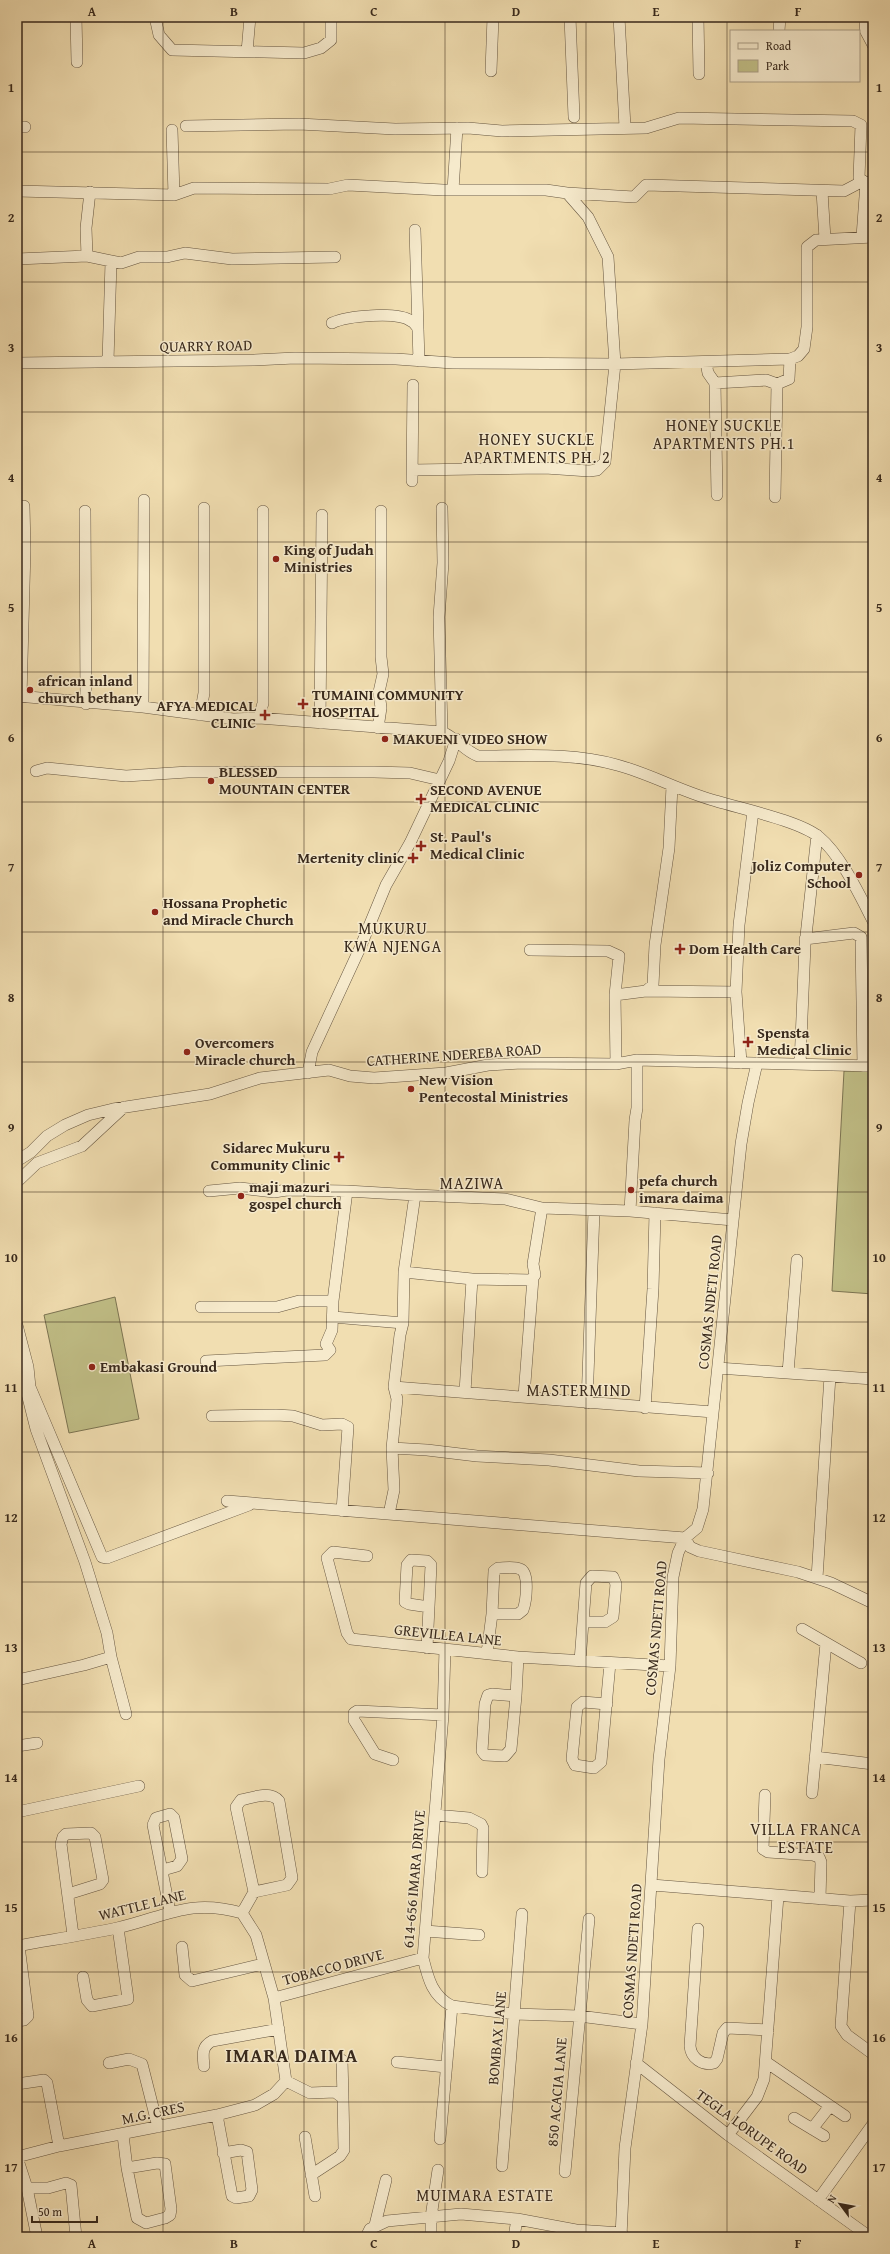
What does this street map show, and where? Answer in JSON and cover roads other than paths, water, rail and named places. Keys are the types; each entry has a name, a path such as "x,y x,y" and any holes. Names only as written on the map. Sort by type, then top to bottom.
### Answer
{"street":[{"path":"76,17 77,62"},
{"path":"155,17 159,35 172,50 247,52 313,52 331,40 331,17"},
{"path":"247,52 250,17"},
{"path":"491,71 494,17"},
{"path":"570,17 574,117"},
{"path":"619,17 626,127"},
{"path":"698,17 699,74"},
{"path":"779,30 780,17"},
{"path":"866,17 865,30 873,45"},
{"path":"186,126 299,124 395,129 457,128 502,131 626,127 646,128 679,118 856,121 861,125 859,178 867,182"},
{"path":"453,190 457,128"},
{"path":"172,130 174,195"},
{"path":"17,191 174,195 194,188 329,189 348,185 453,190 546,190 567,193 634,197 646,185 844,191 867,182"},
{"path":"715,383 766,380 777,384 789,379 790,359 798,356 804,349 806,327 807,247 816,240 867,237 867,182"},
{"path":"822,190 825,239"},
{"path":"87,256 86,228 90,192"},
{"path":"413,385 412,475 479,468 589,471 597,470 605,462 615,364 608,257 588,217 567,193"},
{"path":"416,230 420,361"},
{"path":"17,259 87,256 121,263 138,257 168,257 185,253 232,259 335,257"},
{"path":"108,361 111,262"},
{"path":"332,323 342,319 378,316 401,317 411,321 418,328"},
{"name":"QUARRY ROAD","path":"17,363 254,360 295,358 396,359 453,363 615,364 706,363 790,359"},
{"path":"706,363 708,373 715,383 718,496"},
{"path":"774,497 777,384"},
{"path":"143,707 144,500"},
{"path":"24,506 25,549 19,697 86,704 143,707 233,719 259,718 442,732 456,739 467,752 478,756 550,755 581,758 617,765 672,786 783,821 817,835 845,870 873,921"},
{"path":"200,715 204,694 204,508"},
{"path":"442,508 442,563 439,617 442,732"},
{"path":"259,718 263,703 263,510"},
{"path":"86,511 86,704"},
{"path":"378,728 381,708 379,692 383,674 381,649 382,511"},
{"path":"320,723 322,515"},
{"path":"308,1073 312,1052 357,955 386,885 410,843 449,761 456,739"},
{"path":"36,771 47,768 126,776 188,772 374,772 410,773 440,780"},
{"path":"646,991 654,985 655,945 669,848 672,786"},
{"path":"741,1063 736,992 739,925 753,812"},
{"path":"800,1064 805,938 817,835"},
{"path":"805,938 854,933 861,936 868,1066"},
{"path":"530,950 608,951 619,956 615,995 616,1064"},
{"path":"615,995 646,991 736,992"},
{"path":"630,1211 635,1120 638,1108 637,1060"},
{"name":"CATHERINE NDEREBA ROAD","path":"17,1161 31,1152 47,1136 65,1125 88,1115 124,1107 210,1094 260,1078 329,1070 350,1076 374,1078 446,1074 488,1065 522,1063 616,1064 637,1060 868,1066"},
{"name":"COSMAS NDETI ROAD","path":"622,2235 625,2148 642,2024 659,1758 670,1666 673,1577 678,1553 685,1538 692,1534 701,1519 708,1474 713,1412 742,1137 757,1063"},
{"path":"17,1182 37,1163 82,1146 124,1107"},
{"path":"17,1149 31,1152"},
{"path":"209,1191 240,1188 274,1192 287,1190 347,1191 505,1199 542,1208 594,1211 630,1211 733,1220"},
{"path":"206,1361 325,1356 330,1350 326,1344 332,1330 333,1301 347,1191"},
{"path":"389,1514 394,1490 392,1448 397,1399 394,1387 400,1335 403,1323 404,1272 415,1195"},
{"path":"524,1396 533,1278 535,1275 533,1264 542,1208"},
{"path":"587,1403 594,1211"},
{"path":"645,1408 653,1289 655,1213"},
{"path":"788,1373 797,1260"},
{"path":"404,1272 472,1279 524,1281 531,1280 533,1278"},
{"path":"466,1392 472,1279"},
{"path":"201,1307 277,1307 299,1301 333,1301"},
{"path":"333,1317 403,1323"},
{"path":"17,1325 28,1367 30,1386 102,1557 107,1558 253,1504"},
{"path":"17,1354 36,1429 54,1473 107,1633 111,1657 126,1714"},
{"path":"718,1368 873,1379"},
{"path":"817,1578 830,1376"},
{"path":"394,1387 524,1396 645,1408 713,1412"},
{"path":"212,1416 293,1416 322,1424 342,1424 348,1427 342,1511"},
{"path":"392,1448 427,1450 477,1456 549,1460 639,1471 708,1474"},
{"path":"226,1501 685,1538 690,1546 699,1551 798,1572 817,1578 873,1603"},
{"name":"GREVILLEA LANE","path":"367,1556 333,1552 327,1558 348,1637 354,1640 518,1657 670,1666"},
{"path":"487,1653 492,1614 494,1571 498,1568 518,1568 523,1570 526,1575 523,1610 518,1614 492,1614"},
{"path":"580,1661 583,1622 587,1579 592,1576 613,1577 616,1584 613,1617 605,1622 583,1622"},
{"path":"427,1648 429,1607"},
{"path":"802,1630 861,1663"},
{"path":"812,1793 826,1643"},
{"name":"614-656 IMARA DRIVE","path":"445,1649 443,1715 423,1958 430,1984 443,2001 452,2006"},
{"path":"17,1680 84,1665 111,1657"},
{"path":"516,1696 492,1694 487,1697 483,1754 505,1756 510,1752 516,1696 518,1657"},
{"path":"606,1704 582,1702 577,1707 572,1759 575,1765 594,1768 601,1762 610,1663"},
{"path":"390,1759 375,1754 354,1720 353,1715 355,1712 443,1715"},
{"path":"17,1746 37,1743"},
{"path":"815,1757 873,1764"},
{"path":"17,1812 139,1786"},
{"path":"254,1892 283,1886 291,1881 292,1875 279,1801 275,1797 268,1795 241,1800 237,1804 237,1811 254,1892 242,1913 256,1935 263,1964 274,1998 286,2081 310,2093 335,2092 343,2098"},
{"path":"765,1795 763,1849 768,1852 813,1855 819,1857 821,1862 820,1899"},
{"path":"163,1870 177,1866 182,1859 174,1818 170,1814 156,1818 153,1826 163,1870 170,1912"},
{"path":"435,1815 469,1818 481,1824 483,1828 482,1872"},
{"path":"68,1894 100,1884 103,1880 95,1837 91,1833 66,1834 62,1838 61,1844 73,1935"},
{"path":"652,1885 820,1899 850,1901 873,1900"},
{"path":"728,2136 758,2097 764,2079 778,1896"},
{"path":"850,1901 841,2026 847,2035 872,2053"},
{"name":"WATTLE LANE","path":"18,1946 118,1928 170,1912 198,1906 221,1907 242,1913"},
{"name":"BOMBAX LANE","path":"502,2166 522,1914"},
{"name":"850 ACACIA LANE","path":"565,2172 589,1919"},
{"path":"84,1977 87,2000 92,2006 128,1999 118,1928"},
{"path":"698,1929 690,2046 693,2056 702,2062 714,2063 723,2033 727,2028 768,2030"},
{"path":"425,1931 479,1935"},
{"path":"17,2021 26,2018 28,2011 18,1946"},
{"path":"182,1947 185,1975 192,1981 263,1964"},
{"name":"TOBACCO DRIVE","path":"274,1998 423,1958"},
{"path":"440,2139 452,2006 514,2014 579,2016 642,2024"},
{"path":"204,2066 203,2051 207,2044 212,2041 279,2029"},
{"path":"109,2063 129,2059 142,2064 158,2127"},
{"path":"311,2175 340,2156 344,2150 342,2060"},
{"path":"397,2062 446,2067"},
{"path":"766,2062 844,2116"},
{"name":"TEGLA LORUPE ROAD","path":"636,2063 728,2136 870,2237"},
{"path":"17,2084 44,2080 47,2083 59,2146"},
{"name":"M.G. CRES","path":"17,2157 59,2146 123,2135 217,2115 262,2102 279,2090 286,2081"},
{"path":"812,2129 830,2106"},
{"path":"217,2115 223,2153 232,2196 236,2198 249,2196 251,2193 247,2152 241,2150 223,2153"},
{"path":"794,2118 824,2136"},
{"path":"818,2200 873,2124"},
{"path":"123,2135 127,2168 137,2218 146,2223 165,2218 170,2214 171,2209 166,2167 160,2163 127,2168"},
{"path":"305,2137 315,2196"},
{"path":"17,2157 27,2188 37,2237"},
{"path":"432,2237 431,2217 438,2170"},
{"path":"376,2225 386,2180"},
{"path":"27,2188 48,2188 66,2183 71,2185 76,2237"},
{"path":"366,2237 370,2229 387,2221 461,2214 517,2219 575,2234 622,2235"},
{"path":"514,2237 517,2219"}],"place":[{"name":"King of Judah Ministries","path":"276,559"},
{"name":"african inland church bethany","path":"30,690"},
{"name":"TUMAINI COMMUNITY HOSPITAL","path":"303,704"},
{"name":"AFYA MEDICAL CLINIC","path":"265,715"},
{"name":"MAKUENI VIDEO SHOW","path":"385,739"},
{"name":"BLESSED MOUNTAIN CENTER","path":"211,781"},
{"name":"SECOND AVENUE MEDICAL CLINIC","path":"421,799"},
{"name":"St. Paul's Medical Clinic","path":"421,846"},
{"name":"Mertenity clinic","path":"413,858"},
{"name":"Joliz Computer School","path":"859,875"},
{"name":"Hossana Prophetic and Miracle Church","path":"155,912"},
{"name":"Dom Health Care","path":"680,949"},
{"name":"Spensta Medical Clinic","path":"748,1042"},
{"name":"Overcomers Miracle church","path":"187,1052"},
{"name":"New Vision Pentecostal Ministries","path":"411,1089"},
{"name":"Sidarec Mukuru Community Clinic","path":"339,1157"},
{"name":"pefa church imara daima","path":"631,1190"},
{"name":"maji mazuri gospel church","path":"241,1196"},
{"name":"Embakasi Ground","path":"92,1367"}],"district":[{"name":"HONEY SUCKLE APARTMENTS PH.1","path":"724,434"},
{"name":"HONEY SUCKLE APARTMENTS PH. 2","path":"537,448"},
{"name":"MUKURU KWA NJENGA","path":"393,937"},
{"name":"MAZIWA","path":"472,1183"},
{"name":"MASTERMIND","path":"579,1390"},
{"name":"VILLA FRANCA ESTATE","path":"806,1838"},
{"name":"IMARA DAIMA","path":"292,2055"},
{"name":"MUIMARA ESTATE","path":"485,2195"}]}
